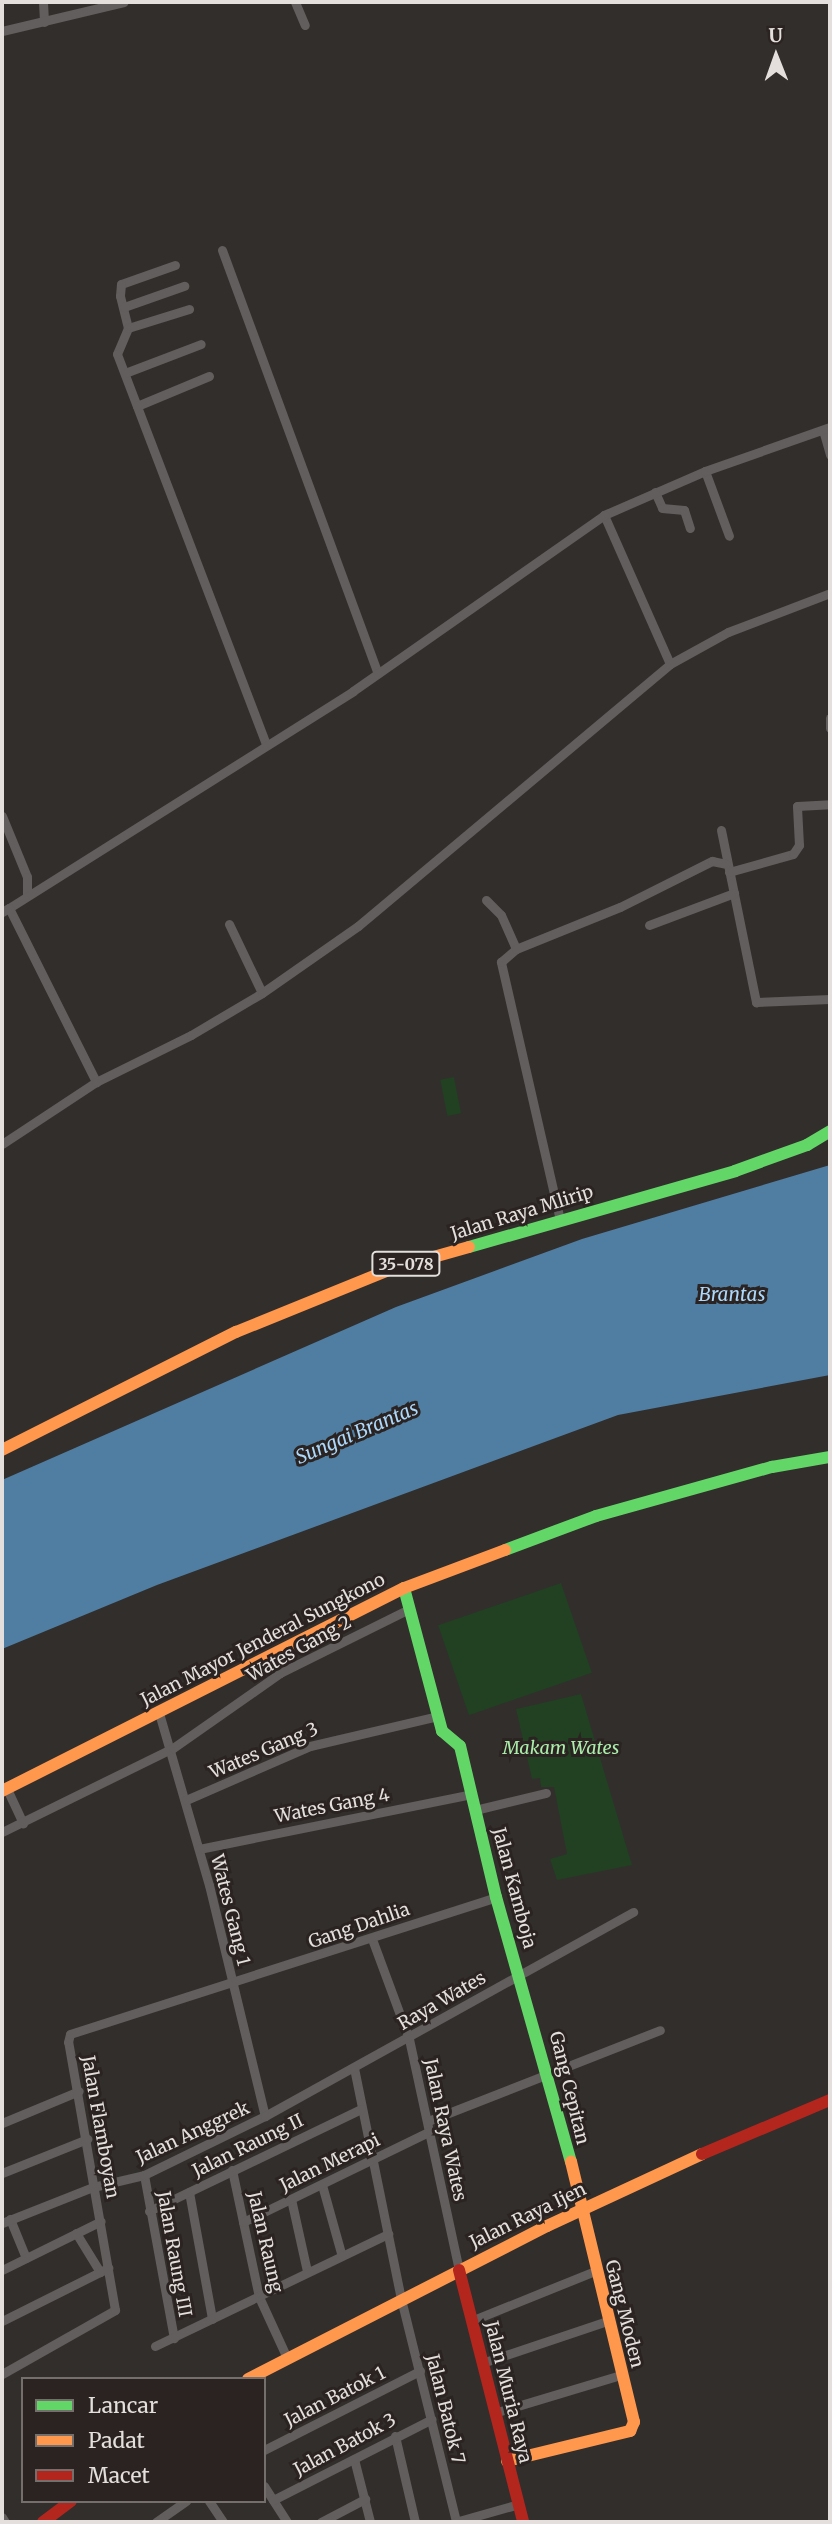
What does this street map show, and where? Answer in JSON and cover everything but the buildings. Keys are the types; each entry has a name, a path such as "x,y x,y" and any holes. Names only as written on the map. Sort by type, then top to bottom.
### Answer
{"street":[{"path":"43,2 44,22"},
{"path":"2,31 124,2"},
{"path":"295,2 305,25"},
{"path":"222,250 378,673"},
{"path":"175,265 121,284 128,328 118,347 137,406 267,745"},
{"path":"124,307 184,286"},
{"path":"128,328 189,309"},
{"path":"125,373 201,344"},
{"path":"137,406 209,376"},
{"path":"96,1082 5,910 378,673 604,515 705,471 827,428 830,455"},
{"path":"705,471 729,536"},
{"path":"655,492 662,508 684,510 690,528"},
{"path":"604,515 670,664"},
{"path":"2,1144 96,1082 191,1035 262,993 358,926 463,842 670,664 711,639 830,593"},
{"path":"830,718 830,729"},
{"path":"560,1220 501,971 503,958 516,949 620,906 712,861 727,868 793,854 799,845 797,806 830,804"},
{"path":"2,816 27,877 27,896"},
{"path":"721,830 756,1002 830,999"},
{"path":"649,925 734,893"},
{"path":"486,900 501,915 516,949"},
{"path":"229,924 262,993"},
{"name":"Jalan Raya Mlirip","path":"2,1450 236,1332 352,1283 746,1167 807,1145 830,1131"},
{"name":"Jalan Mayor Jenderal Sungkono","path":"4,1790 404,1588 596,1516 772,1467 830,1457"},
{"name":"Jalan Kamboja","path":"404,1588 442,1731 460,1746 496,1897 520,1975"},
{"name":"Wates Gang 2","path":"2,1832 173,1748 280,1674 409,1609"},
{"path":"269,1654 280,1674"},
{"name":"Wates Gang 1","path":"159,1713 173,1748 265,2116"},
{"name":"Wates Gang 3","path":"186,1800 310,1746 438,1716"},
{"path":"4,1790 23,1824"},
{"path":"475,1810 546,1793"},
{"name":"Wates Gang 4","path":"199,1849 471,1794"},
{"name":"Gang Dahlia","path":"232,1985 496,1897"},
{"name":"Raya Wates","path":"265,2116 410,2039 633,1912"},
{"name":"Jalan Raya Wates","path":"372,1939 410,2039 459,2270"},
{"name":"Gang Cepitan","path":"520,1975 550,2075 580,2211"},
{"name":"Jalan Flamboyan","path":"2,2374 112,2315 116,2307 104,2270 101,2221 93,2187 70,2034 232,1985"},
{"path":"428,2121 660,2030"},
{"name":"Jalan Batok 7","path":"354,2068 371,2162 402,2303 455,2522"},
{"path":"2,2123 79,2091"},
{"name":"Jalan Raya Ijen","path":"252,2377 580,2211 751,2131 830,2100"},
{"name":"Jalan Raung II","path":"149,2211 361,2109"},
{"name":"Jalan Anggrek","path":"6,2221 93,2187 144,2175 265,2116"},
{"name":"Jalan Merapi","path":"243,2222 430,2131"},
{"path":"2,2173 87,2139"},
{"name":"Jalan Raung","path":"232,2170 259,2297 287,2358"},
{"name":"Jalan Raung III","path":"144,2175 174,2338"},
{"path":"322,2185 341,2253"},
{"path":"189,2192 212,2319"},
{"path":"291,2199 307,2272"},
{"name":"Gang Moden","path":"507,2461 630,2431 634,2425 580,2211"},
{"path":"6,2221 26,2258"},
{"path":"2,2270 101,2221"},
{"path":"2,2321 104,2270 76,2233"},
{"path":"156,2346 259,2297 341,2253 388,2234"},
{"name":"Jalan Muria Raya","path":"459,2270 523,2522"},
{"path":"471,2320 595,2271"},
{"path":"482,2363 607,2321"},
{"name":"Jalan Batok 1","path":"266,2449 420,2371"},
{"path":"494,2413 621,2375"},
{"name":"Jalan Batok 3","path":"274,2500 432,2419"},
{"path":"395,2436 415,2522"},
{"path":"354,2459 370,2522"},
{"path":"266,2489 287,2522"},
{"path":"321,2522 365,2499"},
{"path":"43,2522 68,2503"},
{"path":"156,2522 183,2503"},
{"path":"210,2503 223,2522"},
{"path":"455,2522 519,2504"},
{"path":"2,2517 5,2522"}],"green space":[{"path":"454,1077 461,1113 447,1116 440,1080"},
{"path":"561,1583 592,1673 469,1715 438,1625"},
{"name":"Makam Wates","path":"581,1694 632,1865 557,1880 550,1859 567,1854 554,1787 541,1787 540,1778 532,1779 516,1709"}],"water":[{"name":"Brantas","path":"830,1165 830,1375 618,1415 157,1585 2,1649 2,1480 396,1307 582,1239"}],"traffic: fast":[{"path":"469,1247 735,1171 807,1145 830,1131"},
{"path":"505,1550 596,1516 772,1467 830,1457"},
{"path":"404,1588 442,1731 460,1746 496,1897 571,2162"}],"traffic: slow":[{"path":"2,1450 236,1332 391,1269 469,1247"},
{"path":"2,1791 404,1588 505,1550"},
{"path":"252,2377 547,2226 702,2154"},
{"path":"507,2461 630,2431 634,2422 571,2162"}],"traffic: jam":[{"path":"702,2154 830,2100"},
{"path":"459,2270 523,2522"},
{"path":"43,2522 68,2503"}],"water label":[{"name":"Sungai Brantas","path":"357,1433"}]}
